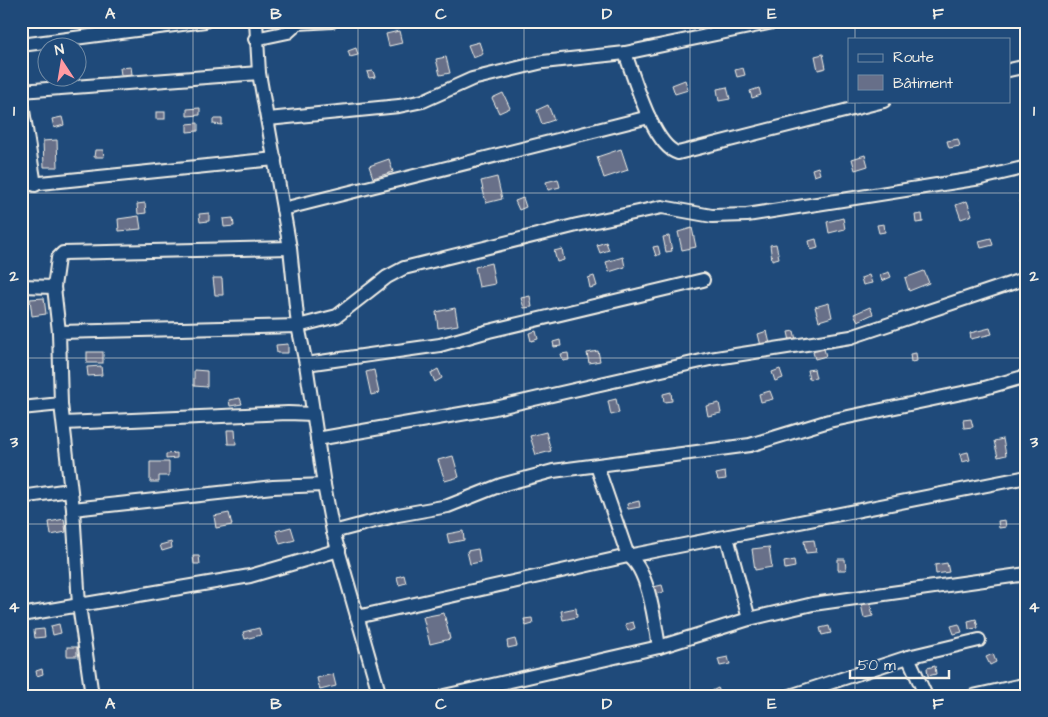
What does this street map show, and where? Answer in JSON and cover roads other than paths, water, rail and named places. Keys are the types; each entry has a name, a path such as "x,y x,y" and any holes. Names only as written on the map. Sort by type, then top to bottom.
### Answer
{"street":[{"path":"21,45 205,21"},
{"path":"256,21 255,39 259,73 290,248 298,326 306,364 324,485 333,532 377,695"},
{"path":"255,39 288,32 298,23 332,21"},
{"path":"268,118 399,106 423,101 480,76 559,59 625,53 778,21"},
{"path":"625,53 649,116 664,144 672,151 678,153 880,102"},
{"path":"1010,70 1027,66"},
{"path":"21,91 259,73"},
{"path":"21,98 35,185"},
{"path":"283,209 649,116"},
{"path":"21,185 275,159"},
{"path":"59,332 298,326 337,316 387,277 404,268 586,223 662,207 712,216 747,215 981,178 1027,167"},
{"path":"92,696 79,605 73,509 62,404 59,332 54,287 58,258 62,253 290,248"},
{"path":"317,439 495,408 710,359 851,337 1027,278"},
{"path":"306,364 440,345 488,331 703,280"},
{"path":"21,286 54,287"},
{"path":"333,532 448,506 501,485 553,471 750,445 829,421 963,393 1027,376"},
{"path":"21,408 62,404"},
{"path":"64,424 207,418 288,412 313,414"},
{"path":"596,466 628,556 636,562 642,576 654,611 659,647"},
{"path":"357,617 628,556 846,511 1027,477"},
{"path":"73,509 274,487 324,485"},
{"path":"21,497 70,490"},
{"path":"727,537 749,619"},
{"path":"21,615 250,576 339,550"},
{"path":"444,696 659,647 749,619 813,604 867,595 959,586 1027,574"},
{"path":"790,696 908,657 979,640"},
{"path":"908,657 926,696"},
{"path":"973,696 1027,684"}]}
